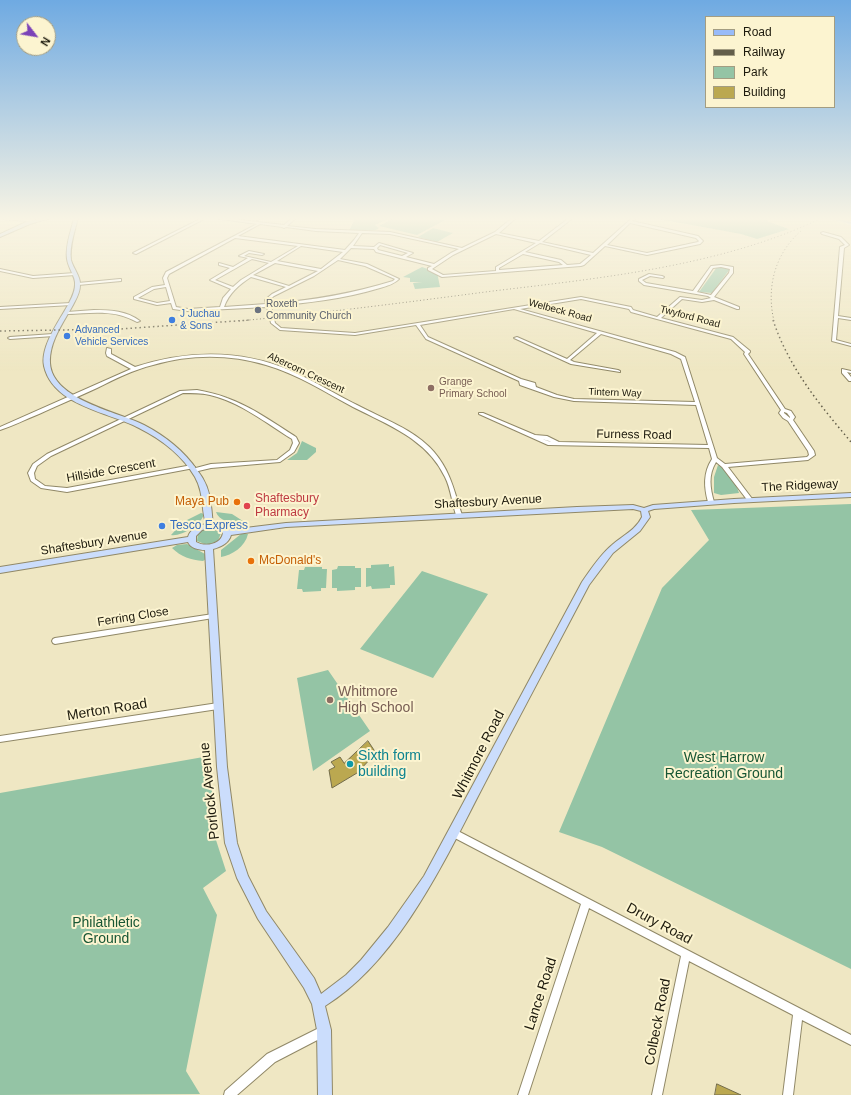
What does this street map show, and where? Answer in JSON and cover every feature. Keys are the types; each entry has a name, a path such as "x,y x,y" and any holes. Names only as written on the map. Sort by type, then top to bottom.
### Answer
{"street":[{"path":"74,269 78,284 67,313 53,335 45,357 46,367 55,382 72,397 95,409 125,420 154,434 172,446 193,468 204,485 208,521 210,526"},
{"path":"172,269 167,273 165,278 171,302 174,308 180,310 268,305 311,300 387,285 396,280 374,269"},
{"path":"232,269 212,280 232,288"},
{"path":"222,308 222,301 232,288 262,269"},
{"path":"316,269 322,270"},
{"path":"429,269 442,276 530,269"},
{"path":"694,293 711,269"},
{"path":"658,318 681,298 702,300 713,298 731,273 732,269"},
{"path":"840,269 834,340 851,345"},
{"path":"0,270 33,277 76,274"},
{"path":"268,305 267,300 271,296 322,270"},
{"path":"662,277 649,275 640,280 645,284 713,298 738,308"},
{"path":"251,276 289,287"},
{"path":"78,284 120,280"},
{"path":"167,286 153,288 135,298 157,304 171,302"},
{"name":"Twyford Road","path":"514,308 582,298 617,307 619,309 632,311 727,336 736,341 740,346 737,348 740,352 746,354 783,410 781,413 785,418 790,420 811,451 812,455 808,458 724,466"},
{"path":"0,308 71,304"},
{"name":"Welbeck Road","path":"268,305 273,323 280,329 288,331 355,334 514,308 679,355 683,358 715,459"},
{"path":"530,305 530,312"},
{"path":"67,313 117,312 129,314 138,321"},
{"path":"837,317 851,319"},
{"name":"Tintern Way","path":"416,324 427,338 521,381 525,385 556,396 590,402 697,404"},
{"path":"568,360 601,332"},
{"path":"10,338 53,335"},
{"path":"516,338 578,364 618,371"},
{"path":"110,349 108,353 109,355 135,369"},
{"name":"Abercorn Crescent","path":"0,430 135,369 177,357 209,355 250,359 276,367 408,433 428,447 435,455 448,478 459,515"},
{"path":"851,372 844,370 851,380"},
{"path":"125,420 182,392 201,391 230,401 294,438 296,443 292,451 278,460 193,468"},
{"name":"Furness Road","path":"481,414 535,437 541,442 711,447"},
{"name":"Hillside Crescent","path":"125,420 40,461 32,469 33,480 40,486 49,489 67,490 193,468"},
{"path":"711,502 708,490 708,477 711,465 715,459 724,466 750,500"},
{"name":"The Ridgeway","path":"750,500 851,495"},
{"name":"Shaftesbury Avenue","path":"227,533 286,525 633,507 644,510 653,507 750,500"},
{"name":"Whitmore Road","path":"318,1003 334,995 356,973 380,946 428,880 585,584 598,564 615,546 643,524 646,517 644,510"},
{"path":"210,526 222,527 227,533 226,538 222,543 209,548 197,546 192,543 191,539 195,531 210,526"},
{"name":"Shaftesbury Avenue","path":"0,570 191,539"},
{"name":"Porlock Avenue","path":"209,548 218,706 226,806 231,843 243,878 262,915 309,983 318,1003 324,1030 325,1095"},
{"name":"Ferring Close","path":"55,641 214,616"},
{"name":"Merton Road","path":"0,739 218,706"},
{"name":"Drury Road","path":"454,833 851,1040"},
{"name":"Lance Road","path":"524,1095 586,902"},
{"name":"Colbeck Road","path":"657,1095 686,954"},
{"path":"788,1095 798,1012"},
{"path":"229,1095 271,1058 324,1030"}],"green space":[{"path":"418,269 428,269 437,272 440,287 415,289 413,283 422,282 410,282 410,278 403,277"},
{"path":"715,269 730,269 712,293 699,292"},
{"path":"302,441 316,448 316,452 307,460 287,460 297,453"},
{"path":"718,465 731,477 739,493 721,495 714,493 714,477"},
{"name":"West Harrow Recreation Ground","path":"851,504 851,969 602,847 559,832 662,588 709,540 691,510"},
{"path":"216,512 232,514 246,523 238,524 229,522 221,518"},
{"path":"201,513 204,514 195,526 180,534 171,535 183,522"},
{"path":"213,528 221,533 218,541 207,545 197,541 198,533 204,529"},
{"path":"241,534 248,534 244,543 238,550 221,557 221,550"},
{"path":"187,544 205,554 206,559 203,561 190,559 179,554 172,548 177,545"},
{"path":"389,564 389,567 394,566 395,585 390,585 390,588 372,589 371,586 366,587 366,568 371,568 371,565"},
{"path":"338,566 355,566 355,568 361,568 361,587 355,587 355,590 337,591 337,588 332,588 332,570 337,569"},
{"path":"305,567 322,567 322,569 327,569 326,588 321,588 321,591 303,592 302,589 297,589 299,570 304,570"},
{"path":"422,571 488,594 433,678 360,649"},
{"path":"328,670 370,731 313,771 297,678"},
{"name":"Philathletic Ground","path":"209,756 216,840 226,871 203,888 217,915 186,1071 200,1094 0,1095 0,793"}],"building":[{"name":"Sixth form building","path":"368,741 376,753 357,773 332,788 329,770 335,767 331,762 340,757 344,763"},
{"path":"717,1084 741,1095 715,1095"}],"railway":[{"path":"245,320 576,281 654,269"},
{"path":"774,321 771,296 772,283 776,269"},
{"path":"0,331 120,329 245,320"},
{"path":"239,321 245,320"},
{"path":"245,320 250,320"},
{"path":"773,320 787,354 796,370 816,399 851,442"}],"place":[{"name":"Roxeth Community Church","path":"258,310"},
{"name":"J Juchau & Sons","path":"172,320"},
{"name":"Advanced Vehicle Services","path":"67,336"},
{"name":"Grange Primary School","path":"431,388"},
{"name":"Maya Pub","path":"237,502"},
{"name":"Shaftesbury Pharmacy","path":"247,506"},
{"name":"Tesco Express","path":"162,526"},
{"name":"McDonald's","path":"251,561"},
{"name":"Whitmore High School","path":"330,700"},
{"name":"Sixth form building","path":"350,764"}]}
